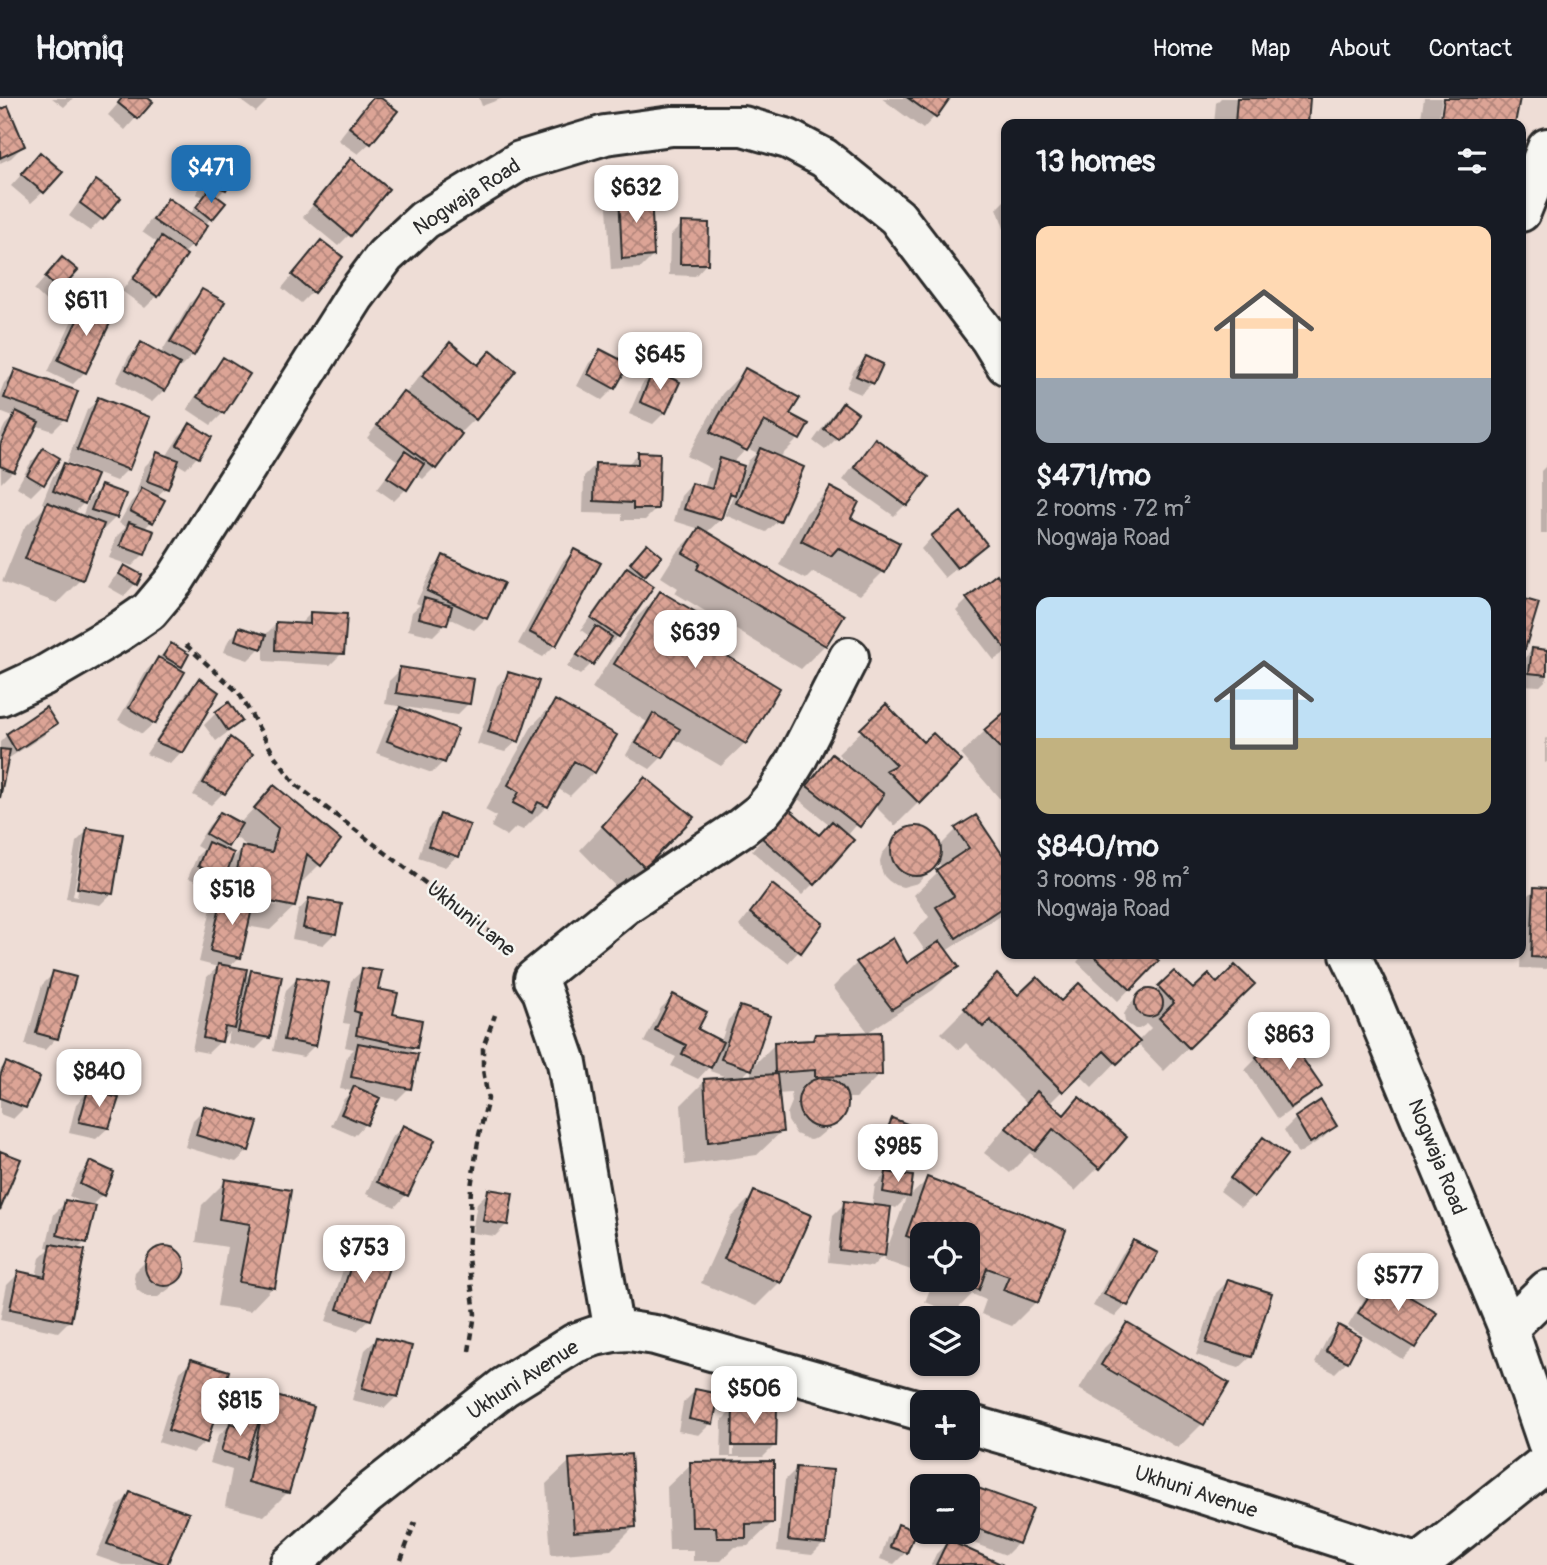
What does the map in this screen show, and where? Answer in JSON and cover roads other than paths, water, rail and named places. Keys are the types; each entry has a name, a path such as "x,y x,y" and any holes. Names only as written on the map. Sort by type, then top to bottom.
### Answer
{"street":[{"name":"Nogwaja Road","path":"0,696 54,670 149,611 175,580 355,296 385,256 424,220 520,161 606,135 672,126 743,126 788,139 824,158 897,217 1001,357"},
{"path":"1526,200 1547,148"},
{"path":"614,1332 567,1063 542,991 534,979 625,905 761,812 776,794 796,761 849,657"},
{"name":"Nogwaja Road","path":"1353,959 1367,987 1508,1328 1547,1441"},
{"path":"1508,1328 1547,1290"},
{"name":"Ukhuni Avenue","path":"290,1565 367,1495 504,1387 575,1343 595,1336 629,1331 655,1335 910,1408"},
{"name":"Ukhuni Avenue","path":"980,1427 1128,1470 1421,1564"},
{"path":"1421,1564 1547,1462"}]}
